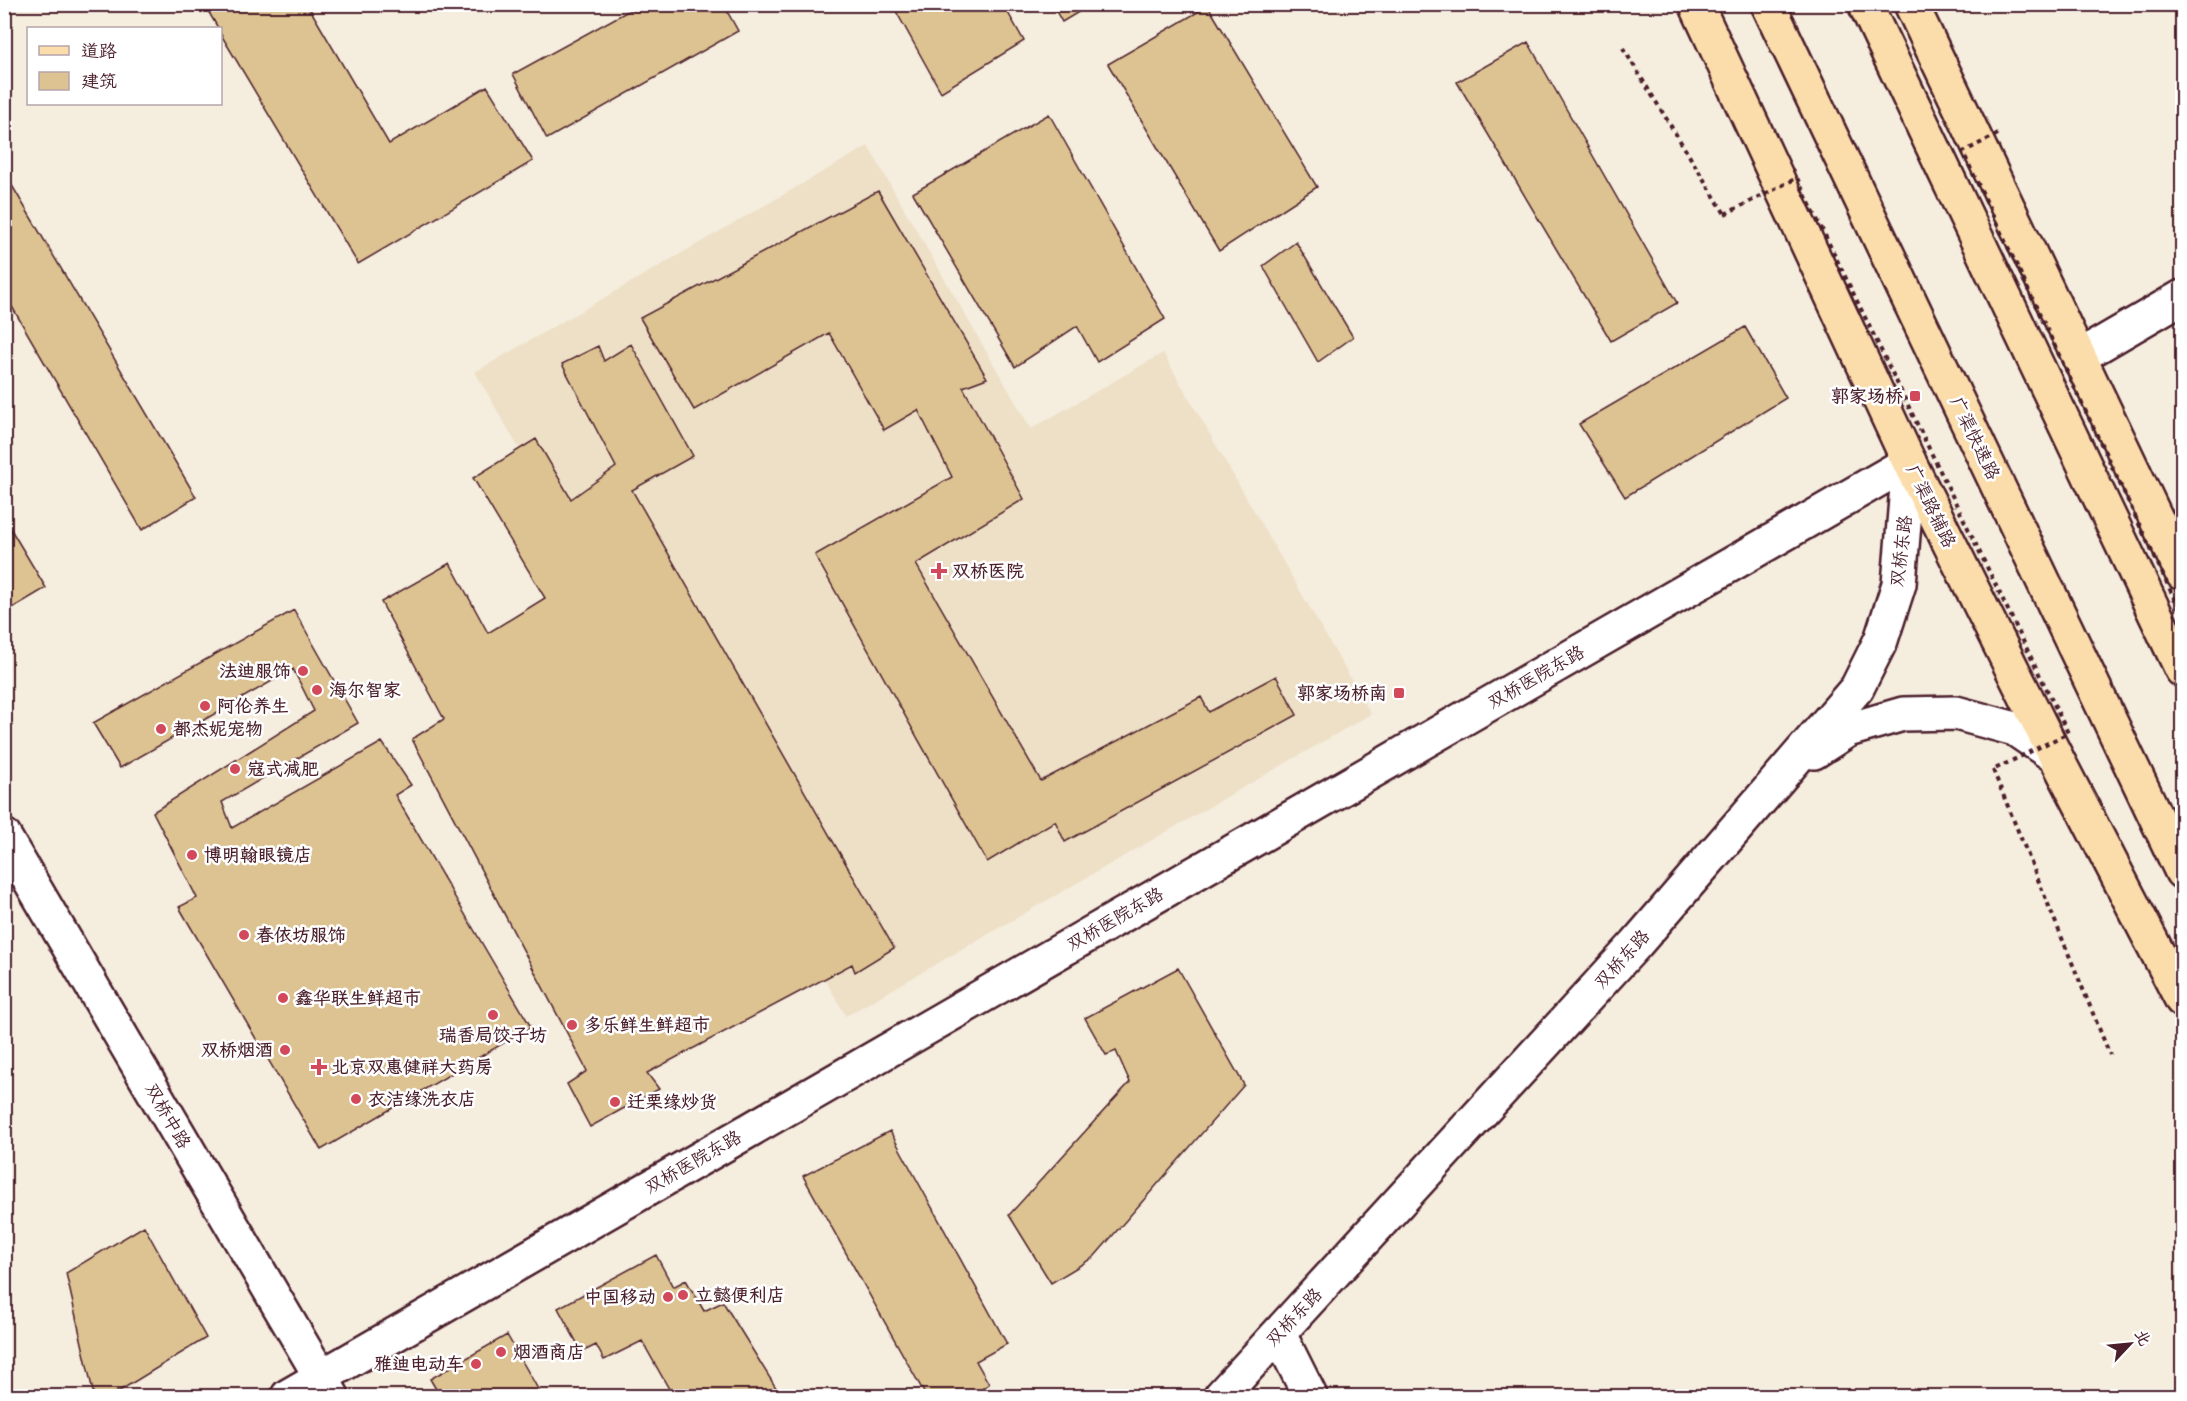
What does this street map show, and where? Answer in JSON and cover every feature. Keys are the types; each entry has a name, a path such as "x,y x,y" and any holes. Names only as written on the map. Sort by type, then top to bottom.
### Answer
{"main road":[{"name":"广渠路辅路","path":"1696,4 1909,462 2056,758 2182,1000"},
{"name":"广渠快速路","path":"1768,4 2182,872"},
{"path":"1865,4 2182,670"},
{"path":"1911,4 2182,573"}],"street":[{"path":"2079,357 2182,297"},
{"name":"双桥东路","path":"1221,1396 1636,945 1857,688 1881,640 1899,584 1909,462"},
{"name":"双桥医院东路","path":"288,1396 326,1387 1909,462"},
{"path":"1790,768 1848,730 1903,714 1956,713 2015,729 2056,758"},
{"name":"双桥中路","path":"4,836 326,1387"},
{"path":"1279,1334 1310,1396"}],"path":[{"path":"1623,48 1725,214 1797,178 2068,733 1993,770 2110,1055"},
{"path":"1998,134 1963,152 2182,615"}],"shaded area":[{"name":"双桥医院","path":"868,146 1031,429 1163,353 1371,714 846,1016 475,372"}],"building":[{"path":"204,4 307,4 389,144 487,86 533,161 358,264 222,36 222,27 217,27"},
{"path":"626,4 723,4 738,31 547,139 513,74 630,10"},
{"path":"892,4 1003,4 1024,41 941,92"},
{"path":"1052,4 1092,4 1062,22"},
{"path":"1208,6 1317,187 1219,251 1108,64"},
{"path":"1528,42 1677,303 1611,341 1457,82"},
{"path":"1049,114 1165,319 1097,362 1077,326 1015,367 913,193"},
{"path":"4,172 196,497 142,530 4,293"},
{"path":"878,191 987,378 963,387 1024,499 916,564 1041,781 1201,697 1209,712 1276,676 1297,715 1065,842 1055,821 987,862 815,555 952,477 918,410 884,430 829,333 694,410 640,318"},
{"path":"1296,242 1353,337 1318,362 1263,266"},
{"path":"1745,327 1786,398 1625,497 1579,424"},
{"path":"631,344 693,456 632,490 894,948 855,972 852,964 647,1073 659,1089 590,1127 567,1084 587,1071 412,739 444,719 381,602 450,563 488,633 545,598 473,478 536,439 571,499 616,467 562,364 598,346 604,361"},
{"path":"4,518 46,588 4,613"},
{"path":"294,610 358,723 222,802 232,828 382,742 411,785 395,795 531,1027 321,1150 179,907 197,898 153,812 314,711 293,669 120,768 93,723"},
{"path":"1178,968 1244,1085 1094,1257 1051,1283 1009,1215 1130,1082 1116,1051 1106,1055 1085,1018"},
{"path":"890,1131 1007,1344 976,1361 989,1384 971,1396 926,1396 803,1176"},
{"path":"144,1226 206,1338 111,1396 94,1396 66,1273"},
{"path":"656,1255 673,1287 686,1280 704,1311 723,1302 781,1396 673,1396 642,1341 604,1360 596,1345 582,1352 558,1308"},
{"path":"507,1335 542,1396 440,1396 430,1379"}],"place":[{"name":"郭家场桥","path":"1915,396"},
{"name":"双桥医院","path":"939,571"},
{"name":"法迪服饰","path":"303,671"},
{"name":"海尔智家","path":"317,690"},
{"name":"郭家场桥南","path":"1399,693"},
{"name":"阿伦养生","path":"205,706"},
{"name":"都杰妮宠物","path":"161,729"},
{"name":"寇式减肥","path":"235,769"},
{"name":"博明翰眼镜店","path":"192,855"},
{"name":"春依坊服饰","path":"244,935"},
{"name":"鑫华联生鲜超市","path":"283,998"},
{"name":"瑞香局饺子坊","path":"493,1015"},
{"name":"多乐鲜生鲜超市","path":"572,1025"},
{"name":"双桥烟酒","path":"285,1050"},
{"name":"北京双惠健祥大药房","path":"319,1067"},
{"name":"衣洁缘洗衣店","path":"356,1099"},
{"name":"迁栗缘炒货","path":"615,1102"},
{"name":"立懿便利店","path":"683,1295"},
{"name":"中国移动","path":"668,1297"},
{"name":"烟酒商店","path":"501,1352"},
{"name":"雅迪电动车","path":"476,1364"}]}
